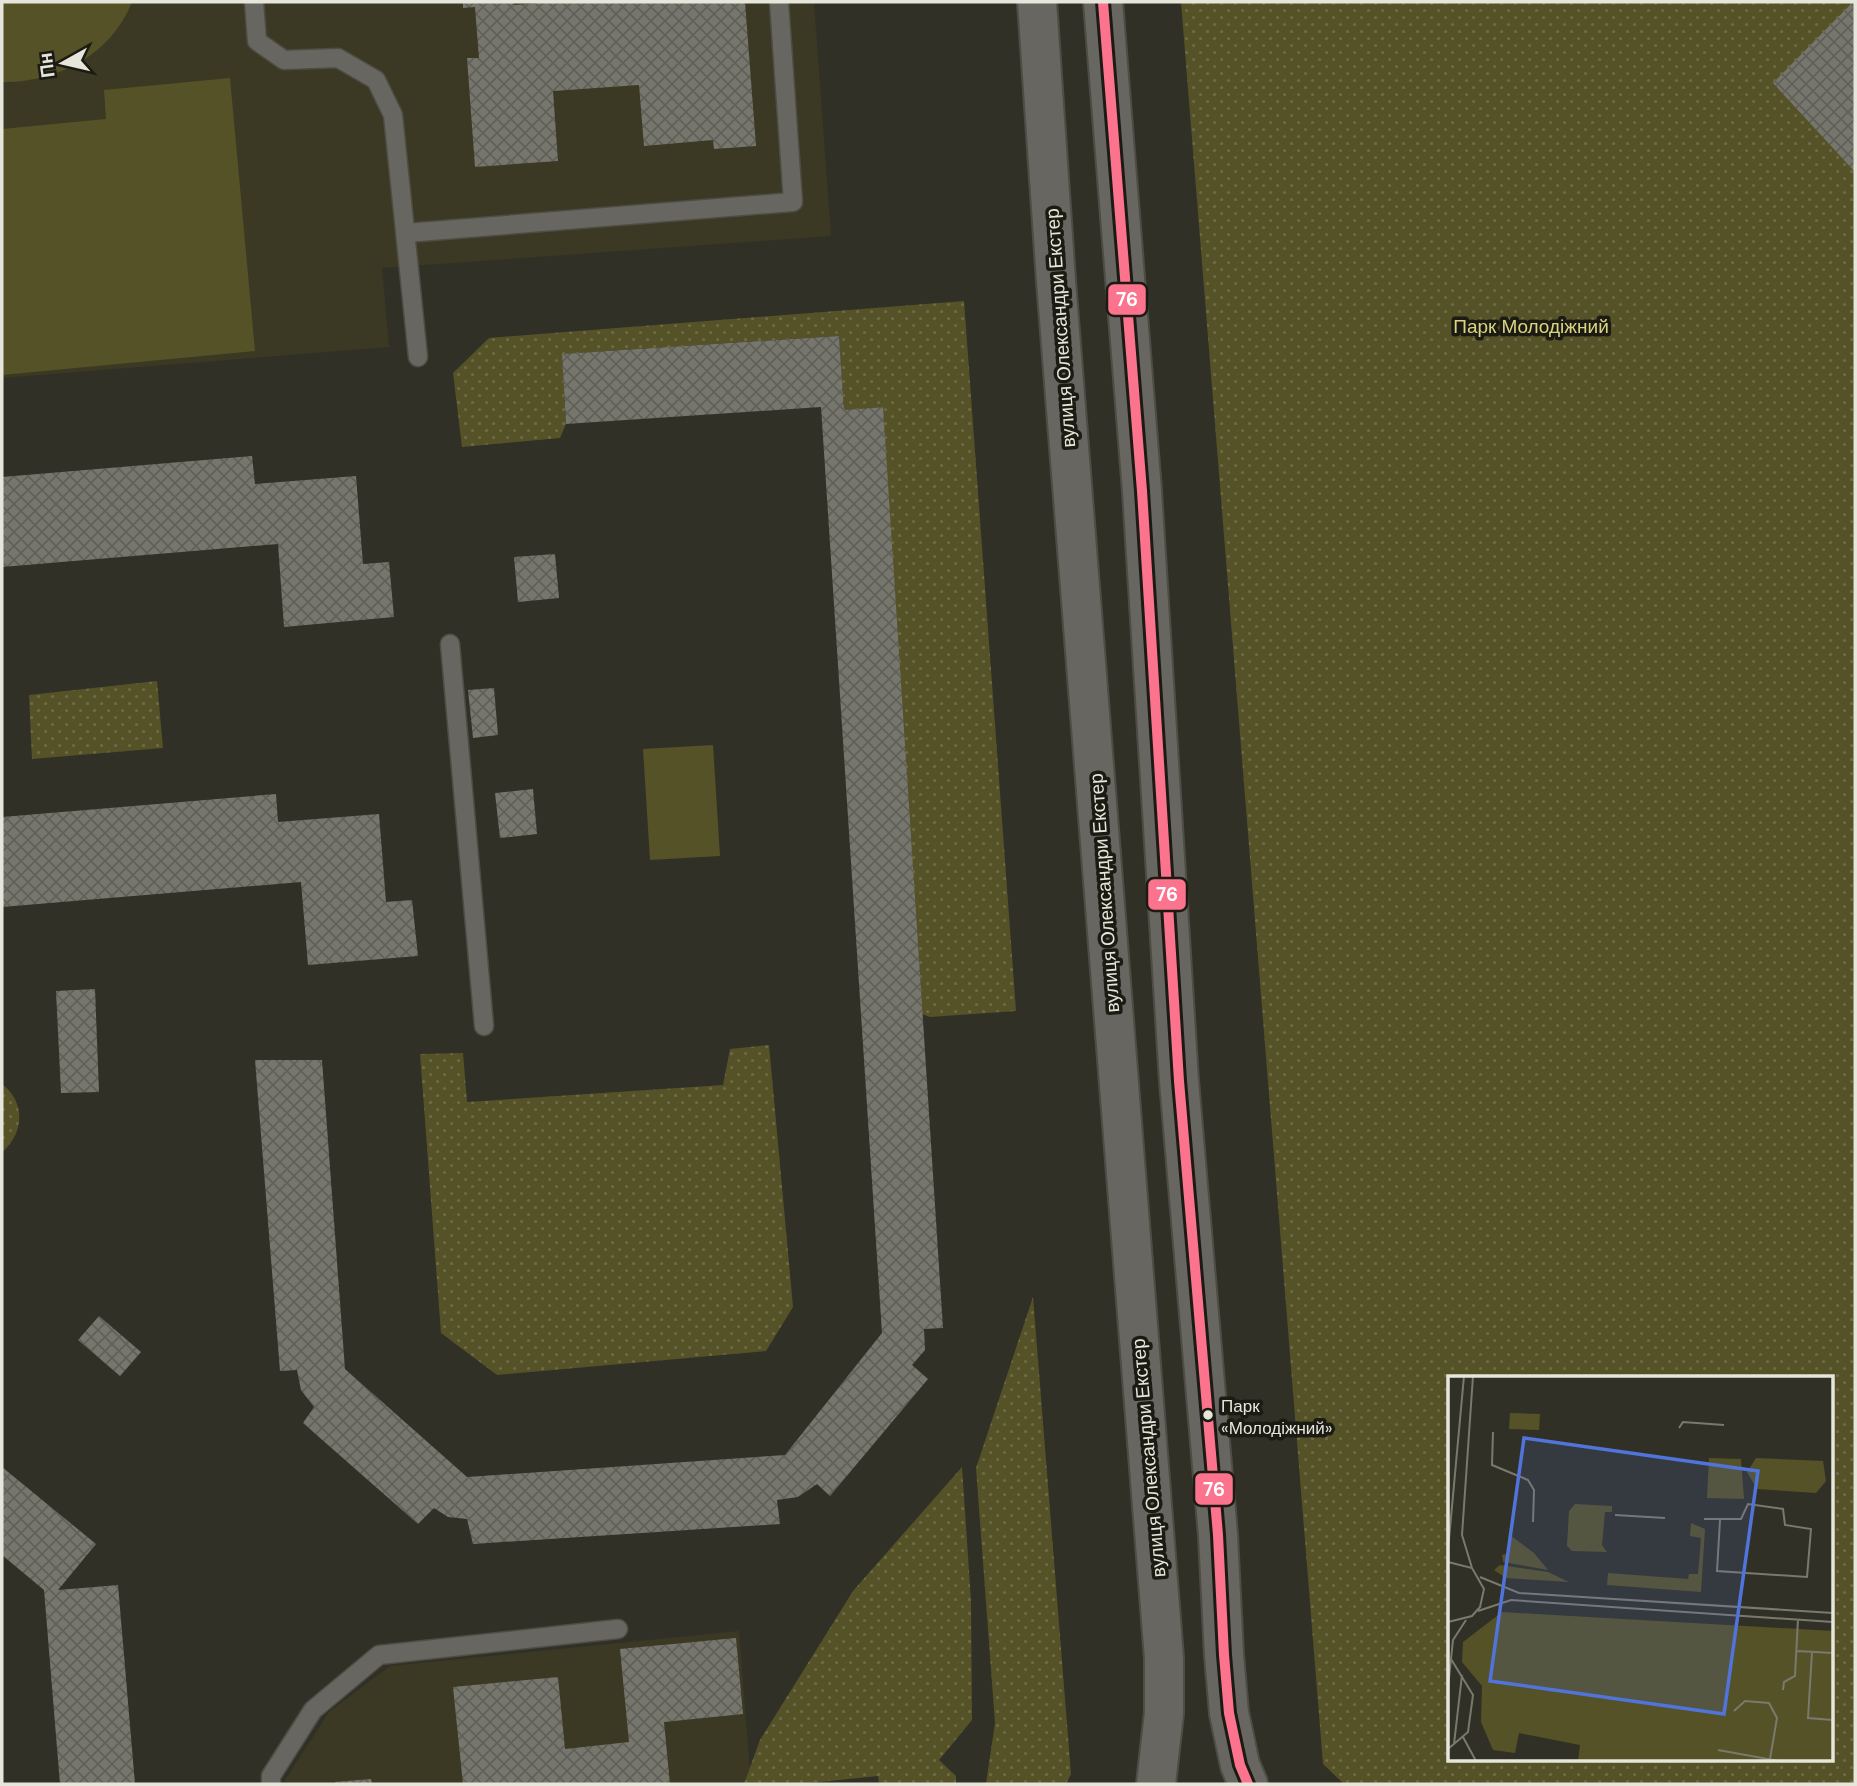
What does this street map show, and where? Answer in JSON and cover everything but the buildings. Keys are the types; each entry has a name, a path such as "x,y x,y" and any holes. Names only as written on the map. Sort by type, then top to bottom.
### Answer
{"street":[{"name":"вулиця Олександри Екстер","path":"1037,2 1061,350 1164,1658 1164,1713 1156,1784"},
{"path":"1103,2 1142,491 1179,1081 1218,1535 1224,1655 1229,1713 1240,1765 1248,1784"}],"lane":[{"path":"254,2 257,41 284,60 338,58 376,80 394,115 418,357"},
{"path":"405,233 793,202 779,2"},
{"path":"450,644 484,1026"},
{"path":"271,1784 271,1776 313,1710 379,1656 618,1629"}],"shaded area":[{"path":"2,2 814,2 831,236 382,268 389,347 2,378"},
{"path":"739,1631 751,1784 285,1784 329,1712 390,1666"}],"green space":[{"path":"2,2 132,2 111,37 80,62 43,77 2,82"},
{"name":"Парк Молодіжний","path":"1181,2 1855,2 1855,1784 1344,1784 1323,1764"},
{"path":"230,78 255,351 2,375 2,129 106,119 104,90"},
{"path":"964,301 1016,1011 930,1017 922,1014 882,407 844,410 839,336 562,354 566,424 560,438 462,447 453,373 489,338"},
{"path":"157,681 163,748 32,759 29,695"},
{"path":"713,745 720,856 650,860 643,749"},
{"path":"769,1045 793,1307 766,1351 497,1375 441,1333 420,1054 463,1053 467,1102 723,1085 730,1049"},
{"path":"2,1084 15,1100 19,1118 15,1136 2,1152"},
{"path":"1033,1297 1071,1774 1066,1784 986,1784 995,1723 976,1468"},
{"path":"962,1467 971,1601 972,1720 939,1760 956,1776 956,1784 879,1784 878,1776 800,1784 744,1784 760,1740 853,1591"}],"transit line":[{"name":"76","path":"1103,2 1142,491 1179,1081 1218,1535 1224,1655 1229,1713 1240,1765 1248,1784"}],"place":[{"name":"Парк «Молодіжний»","path":"1208,1415"}]}
